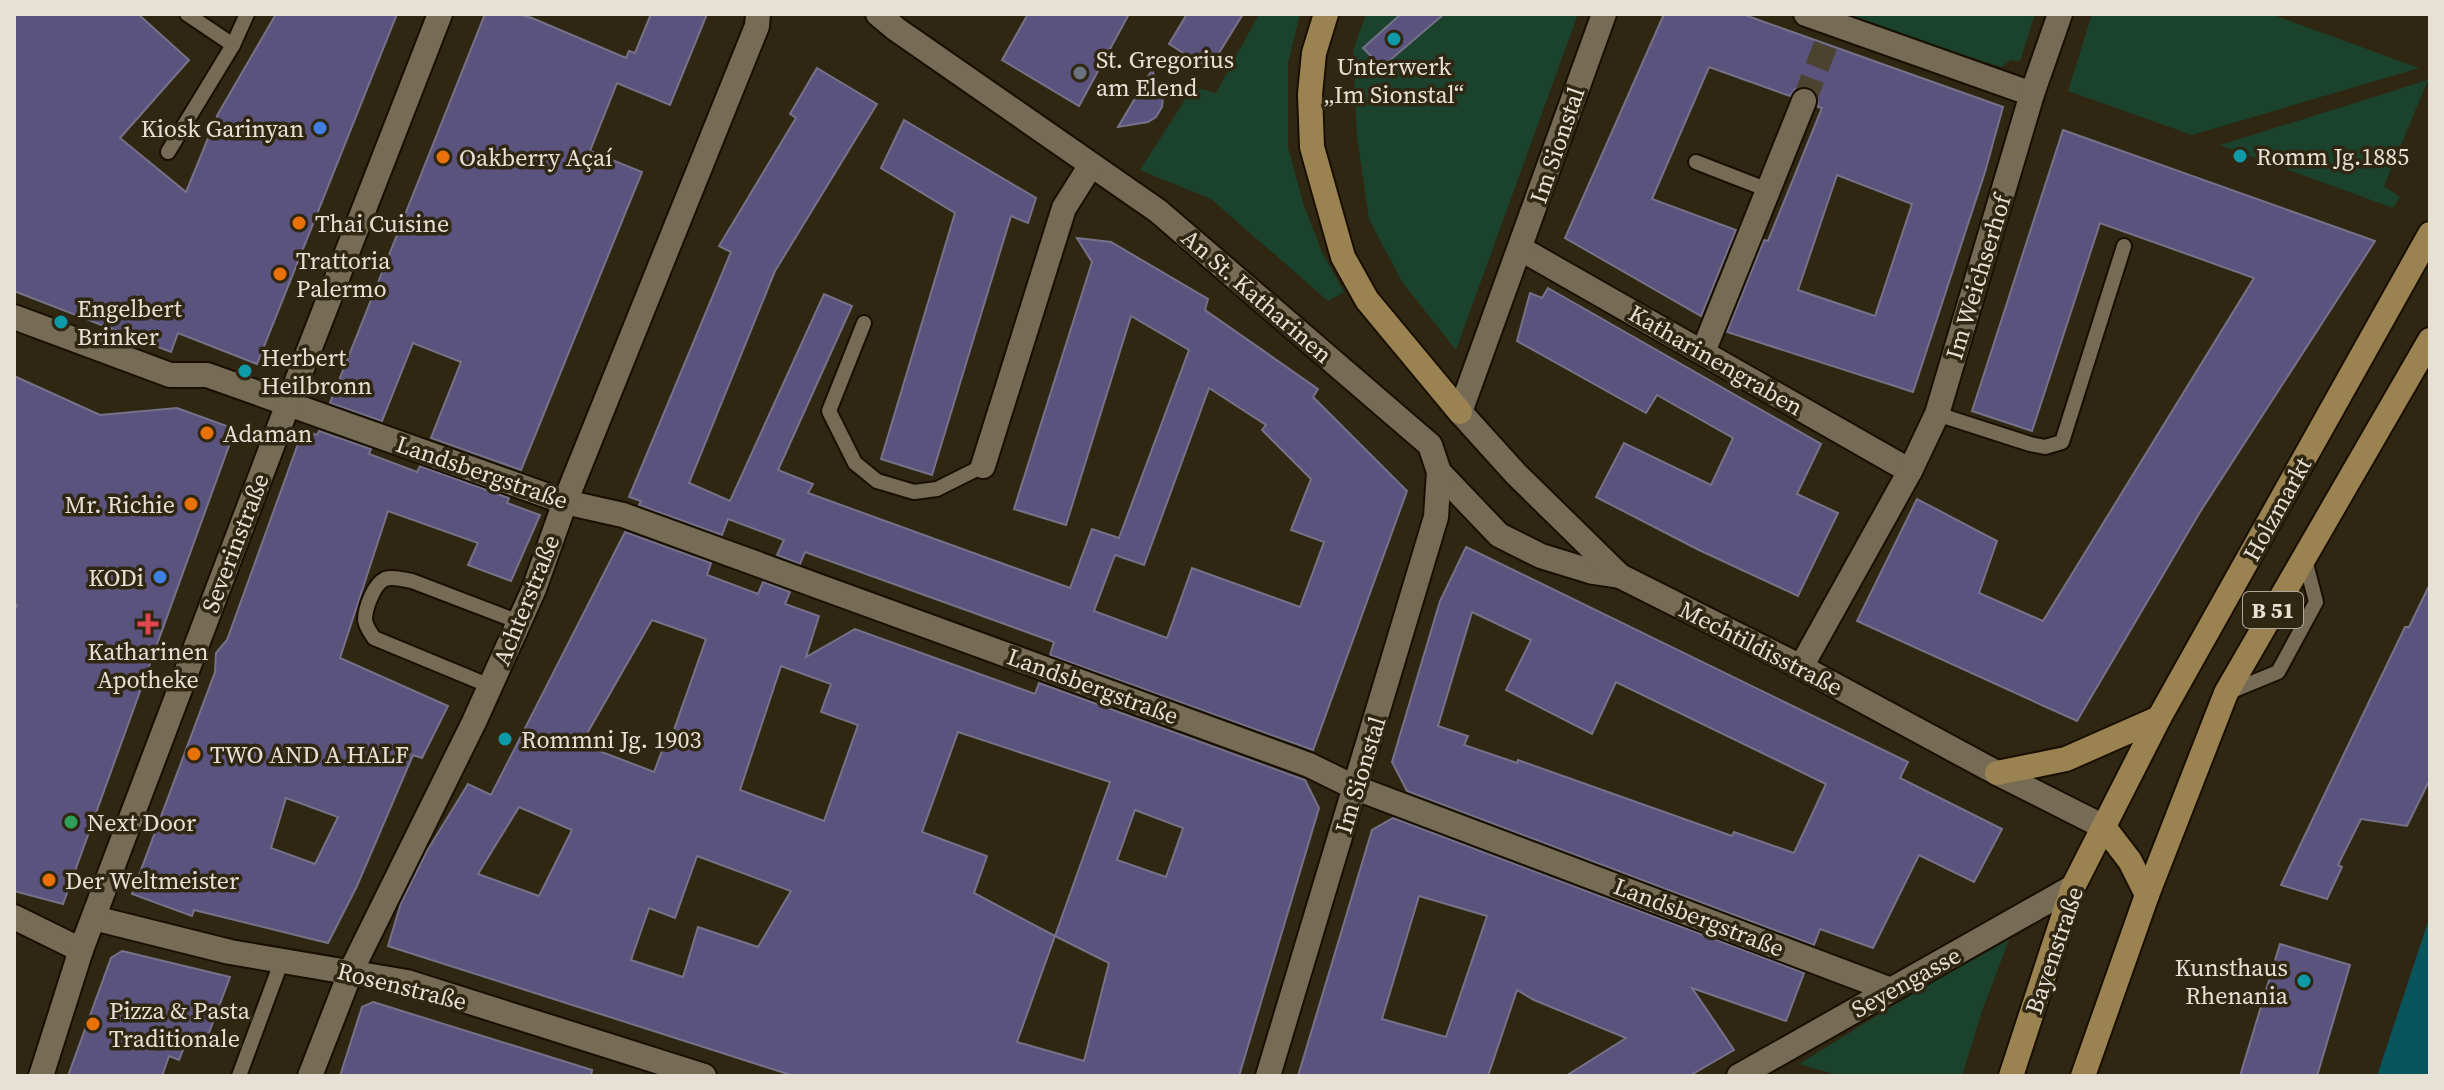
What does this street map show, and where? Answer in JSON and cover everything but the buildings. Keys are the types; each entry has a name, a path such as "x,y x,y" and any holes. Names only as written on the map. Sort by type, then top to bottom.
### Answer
{"main road":[{"path":"1326,14 1314,53 1310,94 1312,147 1343,257 1367,300 1460,412"},
{"name":"Holzmarkt","path":"2104,827 2159,718 2430,234"},
{"name":"Holzmarkt","path":"2147,895 2226,693 2430,340"},
{"path":"1997,773 2066,759 2159,718"},
{"path":"2104,827 2130,861 2147,895"},
{"name":"Bayenstraße","path":"2011,1076 2073,887 2104,827"},
{"name":"B 51","path":"2083,1076 2147,895"}],"street":[{"name":"Severinstraße","path":"41,1076 81,950 440,14"},
{"name":"An St. Katharinen","path":"878,14 1158,211 1430,445 1439,472 1499,535 1541,556 1593,572 1620,576"},
{"name":"Im Sionstal","path":"1460,412 1604,14"},
{"path":"1806,14 1830,34 2032,94"},
{"name":"Im Weichserhof","path":"1801,667 1910,471 1937,414 2032,94 2060,14"},
{"name":"Achterstraße","path":"310,1076 351,971 519,622 763,18"},
{"path":"1703,352 1804,101"},
{"path":"983,466 1064,208 1091,165"},
{"name":"Katharinengraben","path":"1521,249 1910,471"},
{"name":"Landsbergstraße","path":"14,317 170,375 207,375 565,502 623,515 1294,759 1356,788 1891,990"},
{"name":"Mechtildisstraße","path":"1460,412 1516,474 1620,576 1801,667 2104,827"},
{"name":"Im Sionstal","path":"1268,1076 1436,517 1439,472"},
{"name":"Seyengasse","path":"1739,1076 2073,887"},
{"path":"14,917 81,950"},
{"name":"Rosenstraße","path":"94,918 230,952 407,982 704,1076"}],"lane":[{"path":"187,14 233,45"},
{"path":"168,152 233,45 247,14"},
{"path":"1696,162 1768,190"},
{"path":"1937,414 2030,444 2045,447 2062,442 2124,246"},
{"path":"864,323 829,411 855,463 877,481 914,492 937,489 983,466"},
{"path":"2226,693 2278,672 2316,602 2304,555"},
{"path":"490,686 374,638 365,617 374,589 382,580 412,581 519,622"},
{"path":"239,1076 282,960"}],"green space":[{"path":"1259,14 1300,14 1288,63 1288,147 1303,203 1322,252 1344,292 1328,301 1211,199 1140,170 1193,87 1216,93"},
{"path":"1366,14 1578,14 1456,350 1402,282 1369,219 1357,137 1353,51"},
{"path":"1832,14 2035,14 2020,61 2011,60 2001,67"},
{"path":"2092,14 2271,14 2419,68 2192,135 2068,91"},
{"path":"2428,80 2384,186 2400,197 2393,208 2220,145"},
{"path":"2012,932 1982,1011 1962,1076 1841,1076 1799,1064"}],"water":[{"path":"2430,916 2430,1076 2377,1076"}],"tunnel":[{"path":"1804,101 1826,44"}],"place":[{"name":"Unterwerk „Im Sionstal“","path":"1394,39"},
{"name":"St. Gregorius am Elend","path":"1080,73"},
{"name":"Kiosk Garinyan","path":"320,128"},
{"name":"Romm Jg.1885","path":"2240,156"},
{"name":"Oakberry Açaí","path":"443,157"},
{"name":"Thai Cuisine","path":"299,223"},
{"name":"Trattoria Palermo","path":"280,274"},
{"name":"Engelbert Brinker","path":"61,322"},
{"name":"Herbert Heilbronn","path":"245,371"},
{"name":"Adaman","path":"207,433"},
{"name":"Mr. Richie","path":"191,504"},
{"name":"KODi","path":"160,577"},
{"name":"Katharinen Apotheke","path":"148,624"},
{"name":"Rommni Jg. 1903","path":"505,739"},
{"name":"TWO AND A HALF","path":"194,754"},
{"name":"Next Door","path":"71,822"},
{"name":"Der Weltmeister","path":"49,880"},
{"name":"Kunsthaus Rhenania","path":"2304,981"},
{"name":"Pizza & Pasta Traditionale","path":"93,1024"}]}
